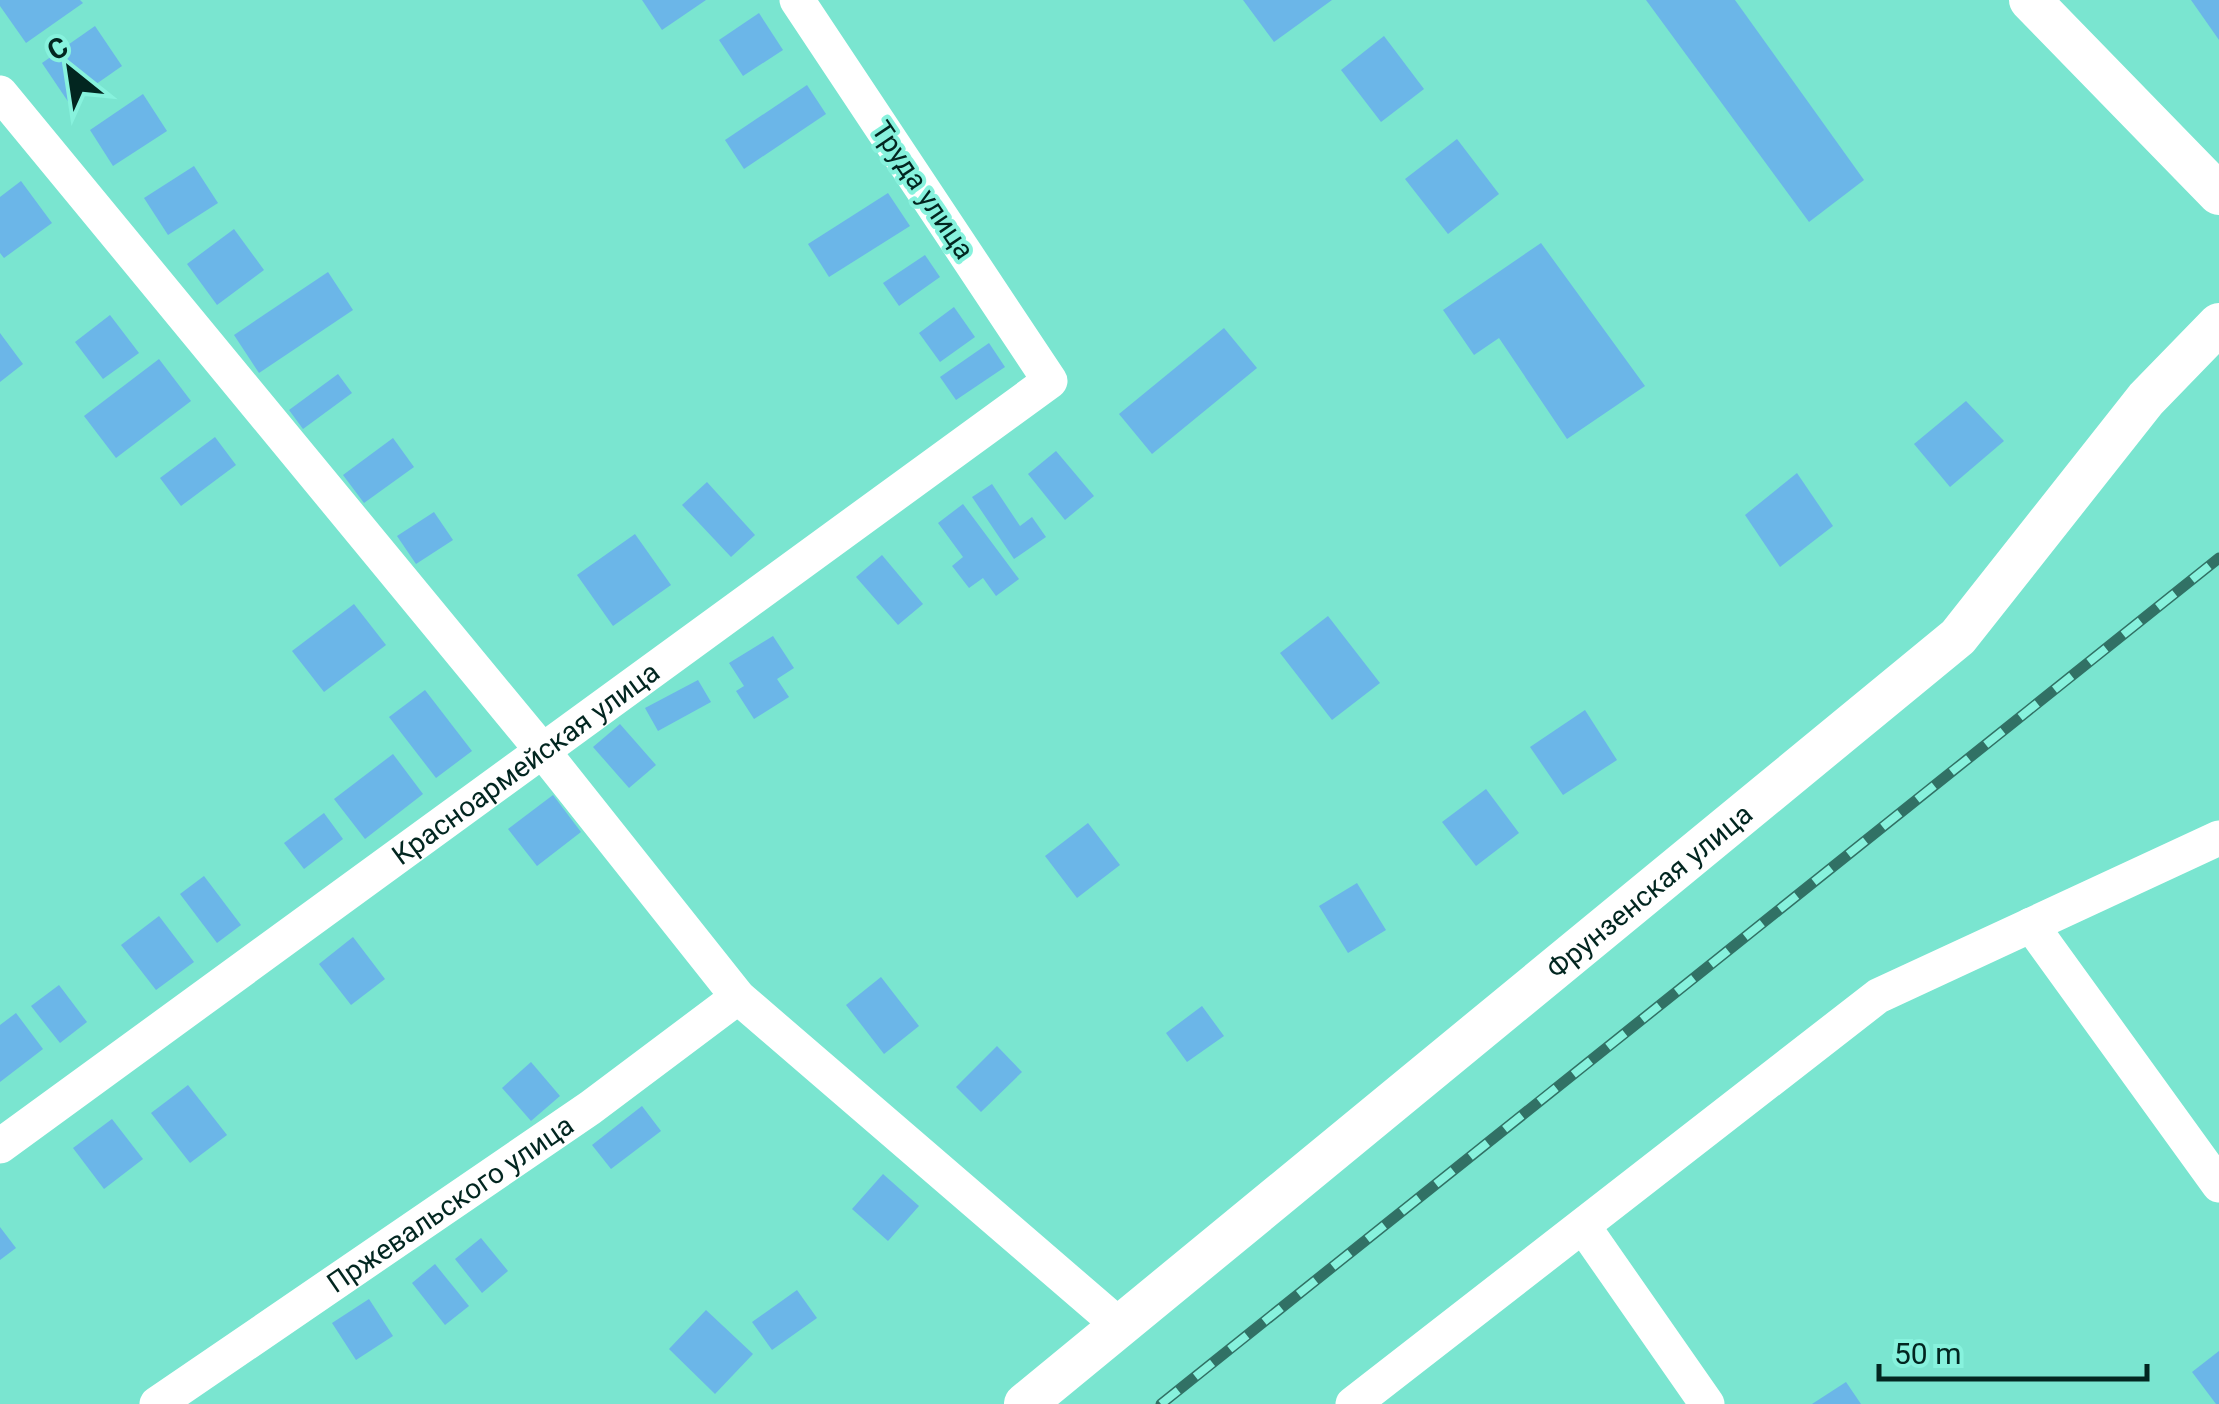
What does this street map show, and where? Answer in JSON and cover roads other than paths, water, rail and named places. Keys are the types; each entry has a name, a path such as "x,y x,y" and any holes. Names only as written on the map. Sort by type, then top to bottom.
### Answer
{"street":[{"name":"Труда улица","path":"796,0 1050,380"},
{"path":"2030,0 2219,194"},
{"path":"0,93 541,750 738,997 1120,1326"},
{"name":"Фрунзенская улица","path":"1025,1404 1958,637 2146,399 2219,324"},
{"name":"Красноармейская улица","path":"0,1146 1050,380"},
{"path":"1353,1404 1878,996 2219,838"},
{"path":"2031,925 2219,1185"},
{"name":"Пржевальского улица","path":"157,1404 590,1108 738,997"},
{"path":"1583,1226 1707,1404"}],"railway":[{"path":"1161,1404 2219,558"}]}
